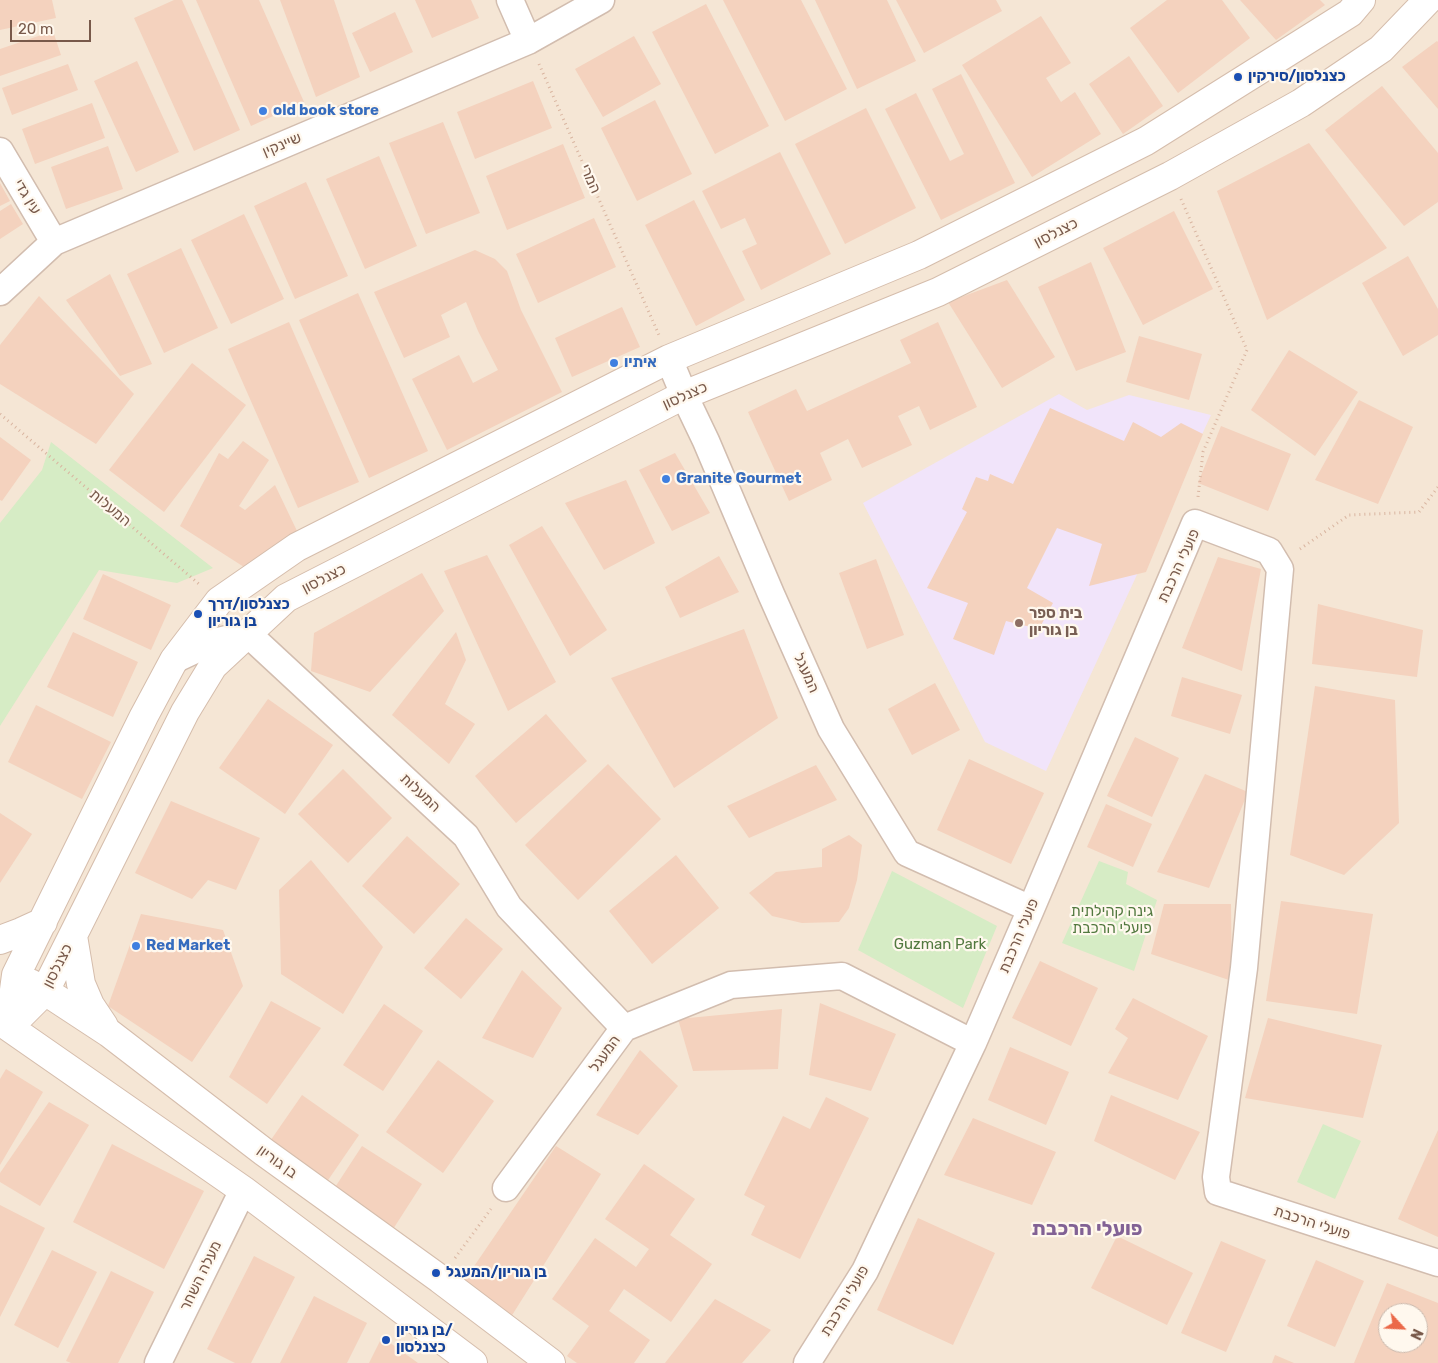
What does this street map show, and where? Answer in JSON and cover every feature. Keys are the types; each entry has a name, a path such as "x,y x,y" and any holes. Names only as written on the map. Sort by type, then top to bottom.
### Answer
{"street":[{"path":"510,0 528,40"},
{"name":"שיינקין","path":"0,292 54,242 528,40 601,0"},
{"path":"473,1363 243,1190 5,1024 8,970 43,922 144,716 174,660 219,601 296,547 669,359 919,255 1146,141 1350,13 1361,0"},
{"name":"כצנלסון","path":"5,1024 46,991 185,712 213,666 286,598 684,395 938,292 1170,176 1301,102 1381,49 1428,0"},
{"name":"עין גדי","path":"0,151 54,242"},
{"name":"המעגל","path":"669,359 706,441 770,594 831,729 907,853 1032,909"},
{"name":"פועלי הרכבת","path":"807,1363 865,1271 973,1043 1196,523 1269,551 1280,569 1244,968 1216,1177 1218,1192 1438,1263"},
{"path":"174,660 210,643 248,634"},
{"name":"המעלות","path":"248,634 466,836 509,907 624,1028"},
{"path":"0,940 43,922"},
{"path":"73,936 81,984 90,1005 109,1033"},
{"name":"בן גוריון","path":"8,970 46,991 109,1033 264,1152 440,1279 552,1363"},
{"name":"המעגל","path":"506,1188 624,1028 731,985 842,976 973,1043"},
{"name":"מעלה השחר","path":"158,1363 243,1190"}],"path":[{"name":"המרי","path":"528,40 669,359"},
{"path":"1170,176 1247,350 1204,452 1196,523"},
{"name":"המעלות","path":"0,414 219,601"},
{"path":"1295,552 1349,515 1420,512 1438,487"},
{"path":"440,1279 506,1188"}],"shaded area":[{"path":"0,0 1438,0 1438,1363 0,1363"},
{"name":"בית ספר בן גוריון","path":"1059,394 1087,410 1129,395 1211,415 1046,771 985,742 863,503"}],"green space":[{"path":"51,442 213,568 177,583 99,570 0,726 0,523 42,470"},
{"name":"גינה קהילתית פועלי הרכבת","path":"1099,861 1128,872 1126,884 1157,900 1134,971 1062,943"},
{"name":"Guzman Park","path":"892,871 997,926 963,1008 858,950"},
{"path":"1323,1124 1361,1141 1335,1199 1297,1182"}],"building":[{"path":"0,0 52,0 56,18 0,30"},
{"path":"174,0 182,0 240,130 194,151 134,18"},
{"path":"196,0 259,0 304,102 251,126"},
{"path":"280,0 334,0 360,77 316,97"},
{"path":"415,0 471,0 479,18 432,38"},
{"path":"723,0 801,0 847,89 785,121"},
{"path":"815,0 887,0 916,61 857,89"},
{"path":"896,0 996,0 1002,11 924,53"},
{"path":"1167,0 1222,0 1250,38 1178,93 1130,28"},
{"path":"1240,0 1320,0 1325,5 1276,40"},
{"path":"706,4 769,126 715,154 652,32"},
{"path":"395,12 413,52 370,72 352,33"},
{"path":"1041,16 1071,63 1046,78 1061,102 1075,92 1101,134 1032,177 962,65"},
{"path":"53,31 61,55 0,76 0,49"},
{"path":"634,36 661,84 603,117 575,69"},
{"path":"1438,42 1438,109 1402,67"},
{"path":"1129,56 1163,106 1123,134 1089,84"},
{"path":"137,61 179,152 136,172 94,81"},
{"path":"68,64 78,90 12,115 2,88"},
{"path":"961,74 1015,183 941,220 885,109 916,93 950,161 964,154 932,89"},
{"path":"533,81 552,128 475,159 457,112"},
{"path":"1382,86 1438,153 1438,202 1404,226 1325,130"},
{"path":"655,100 692,174 637,201 601,128"},
{"path":"92,103 105,138 35,164 22,129"},
{"path":"866,108 916,208 845,244 795,144"},
{"path":"443,122 480,213 426,234 389,143"},
{"path":"1309,143 1387,248 1267,320 1217,191"},
{"path":"563,144 585,198 507,230 486,176"},
{"path":"108,146 123,189 66,209 51,167"},
{"path":"780,152 831,254 761,290 742,251 757,244 745,218 721,229 702,191"},
{"path":"379,156 417,246 365,269 326,179"},
{"path":"306,182 348,276 295,299 254,206"},
{"path":"0,183 10,201 0,206"},
{"path":"694,200 745,300 696,326 645,225"},
{"path":"11,204 23,224 0,239 0,211"},
{"path":"1174,211 1213,289 1143,325 1103,248"},
{"path":"244,214 284,299 231,324 191,240"},
{"path":"594,218 616,267 538,303 516,254"},
{"path":"181,248 218,328 164,353 127,274"},
{"path":"475,250 495,259 507,271 521,310 562,392 447,450 412,379 459,355 473,383 498,370 466,302 441,315 450,337 404,358 374,292"},
{"path":"1408,256 1438,309 1438,335 1403,356 1362,283"},
{"path":"1091,262 1126,352 1076,371 1038,287"},
{"path":"110,274 152,364 120,376 66,300"},
{"path":"1007,280 1055,357 1002,388 948,302"},
{"path":"358,293 428,451 369,478 299,320"},
{"path":"39,296 134,394 96,444 0,384 0,345"},
{"path":"622,307 640,347 572,377 555,338"},
{"path":"289,322 359,482 298,508 228,349"},
{"path":"938,322 977,407 930,430 919,406 898,416 912,445 862,468 848,439 820,453 832,480 789,501 748,412 796,389 807,411 911,363 900,340"},
{"path":"1139,336 1202,354 1189,400 1126,382"},
{"path":"1289,350 1358,392 1315,456 1251,410"},
{"path":"192,363 246,405 164,512 109,470"},
{"path":"1359,400 1413,427 1378,504 1315,480"},
{"path":"1050,408 1124,441 1133,422 1161,437 1181,423 1203,434 1146,572 1089,586 1102,544 1057,528 1027,588 1053,603 1039,629 1006,621 994,655 953,639 968,603 927,588 967,512 962,509 976,477 988,481 990,474 1013,484"},
{"path":"1221,426 1291,454 1268,511 1198,483"},
{"path":"0,437 31,460 2,501 0,500"},
{"path":"243,441 269,460 239,506 245,510 275,485 297,531 244,567 180,526 219,453 228,459"},
{"path":"675,453 710,513 672,531 639,470"},
{"path":"626,480 655,543 604,570 565,503"},
{"path":"542,526 607,630 570,656 509,545"},
{"path":"487,555 556,682 508,711 444,571"},
{"path":"719,556 739,592 680,618 665,587"},
{"path":"1218,557 1261,569 1242,671 1182,648"},
{"path":"876,559 904,635 867,649 839,573"},
{"path":"422,573 444,611 370,692 311,671 314,633"},
{"path":"103,574 171,605 151,650 83,619"},
{"path":"1318,604 1423,630 1417,677 1312,664"},
{"path":"744,629 778,718 674,788 611,678"},
{"path":"73,632 138,662 113,717 47,687"},
{"path":"456,632 466,660 445,704 475,724 449,764 392,715"},
{"path":"1182,677 1242,695 1230,734 1171,716"},
{"path":"935,683 960,730 912,755 888,709"},
{"path":"1315,686 1395,700 1399,823 1344,875 1290,855"},
{"path":"268,699 333,745 285,814 219,768"},
{"path":"36,705 111,742 82,799 8,762"},
{"path":"546,714 587,761 516,823 475,776"},
{"path":"1135,737 1179,758 1152,817 1107,796"},
{"path":"969,759 1044,793 1011,864 937,830"},
{"path":"608,764 661,819 578,900 525,845"},
{"path":"816,765 837,800 749,838 727,806"},
{"path":"343,769 392,818 348,863 298,814"},
{"path":"1205,774 1248,792 1209,888 1157,872"},
{"path":"171,801 260,838 236,890 208,880 192,899 135,873"},
{"path":"1106,804 1152,824 1133,867 1087,847"},
{"path":"0,813 32,834 0,883"},
{"path":"849,835 862,845 857,880 849,908 839,922 802,923 772,916 749,893 776,872 822,867 822,849"},
{"path":"407,836 460,884 414,934 362,886"},
{"path":"676,855 719,908 652,964 609,911"},
{"path":"311,860 383,947 343,1014 281,974 279,890"},
{"path":"1281,901 1373,914 1357,1014 1266,1001"},
{"path":"1164,904 1231,904 1232,981 1151,954"},
{"path":"141,914 223,930 243,986 192,1062 108,1006"},
{"path":"466,918 503,949 461,999 424,968"},
{"path":"1040,961 1098,988 1071,1046 1012,1018"},
{"path":"522,970 562,1008 533,1058 482,1038"},
{"path":"1133,998 1208,1036 1178,1100 1108,1073 1128,1038 1115,1029"},
{"path":"271,1001 321,1028 267,1104 229,1077"},
{"path":"820,1003 896,1034 871,1091 809,1075"},
{"path":"384,1004 423,1031 383,1091 343,1065"},
{"path":"782,1009 778,1069 693,1071 678,1019"},
{"path":"1268,1018 1382,1045 1363,1118 1245,1098"},
{"path":"1010,1047 1069,1072 1046,1125 988,1100"},
{"path":"640,1050 678,1086 638,1135 596,1115"},
{"path":"438,1060 494,1101 443,1173 386,1132"},
{"path":"6,1069 43,1092 0,1165 0,1079"},
{"path":"302,1095 359,1135 324,1186 266,1147"},
{"path":"1111,1095 1200,1132 1175,1180 1094,1141"},
{"path":"826,1097 869,1118 800,1259 751,1235 765,1206 744,1195 783,1116 810,1129"},
{"path":"49,1102 89,1125 40,1206 0,1182 0,1173"},
{"path":"973,1118 1056,1152 1032,1205 944,1175"},
{"path":"1438,1130 1438,1237 1398,1219"},
{"path":"112,1144 204,1191 164,1269 73,1222"},
{"path":"362,1146 422,1184 388,1237 328,1198"},
{"path":"556,1146 601,1174 509,1320 464,1281"},
{"path":"644,1164 695,1199 670,1235 712,1264 671,1322 624,1289 609,1311 650,1340 634,1363 577,1363 567,1356 589,1326 552,1299 595,1238 636,1267 649,1249 605,1219"},
{"path":"0,1205 45,1228 0,1317"},
{"path":"918,1218 995,1253 953,1345 877,1310"},
{"path":"1117,1236 1193,1273 1167,1325 1091,1288"},
{"path":"1221,1241 1266,1260 1226,1352 1181,1333"},
{"path":"52,1250 97,1272 58,1348 14,1325"},
{"path":"254,1256 295,1277 251,1363 235,1363 207,1349"},
{"path":"1316,1260 1364,1281 1335,1347 1287,1326"},
{"path":"111,1271 154,1292 118,1363 71,1363 66,1361"},
{"path":"1387,1283 1438,1303 1438,1363 1354,1363 1378,1305 1378,1353 1428,1353 1428,1303 1379,1303"},
{"path":"314,1296 367,1323 347,1363 280,1363"},
{"path":"715,1299 771,1330 742,1363 665,1363"},
{"path":"382,1337 418,1363 369,1363"},
{"path":"1275,1355 1294,1363 1272,1363"}],"place":[{"name":"כצנלסון/סירקין","path":"1238,77"},
{"name":"old book store","path":"263,111"},
{"name":"איתיו","path":"614,363"},
{"name":"Granite Gourmet","path":"666,479"},
{"name":"כצנלסון/דרך בן גוריון","path":"198,614"},
{"name":"בית ספר בן גוריון","path":"1019,623"},
{"name":"Red Market","path":"136,946"},
{"name":"בן גוריון/המעגל","path":"436,1273"},
{"name":"בן גוריון/ כצנלסון","path":"386,1340"}],"district":[{"name":"פועלי הרכבת","path":"1087,1229"}]}
